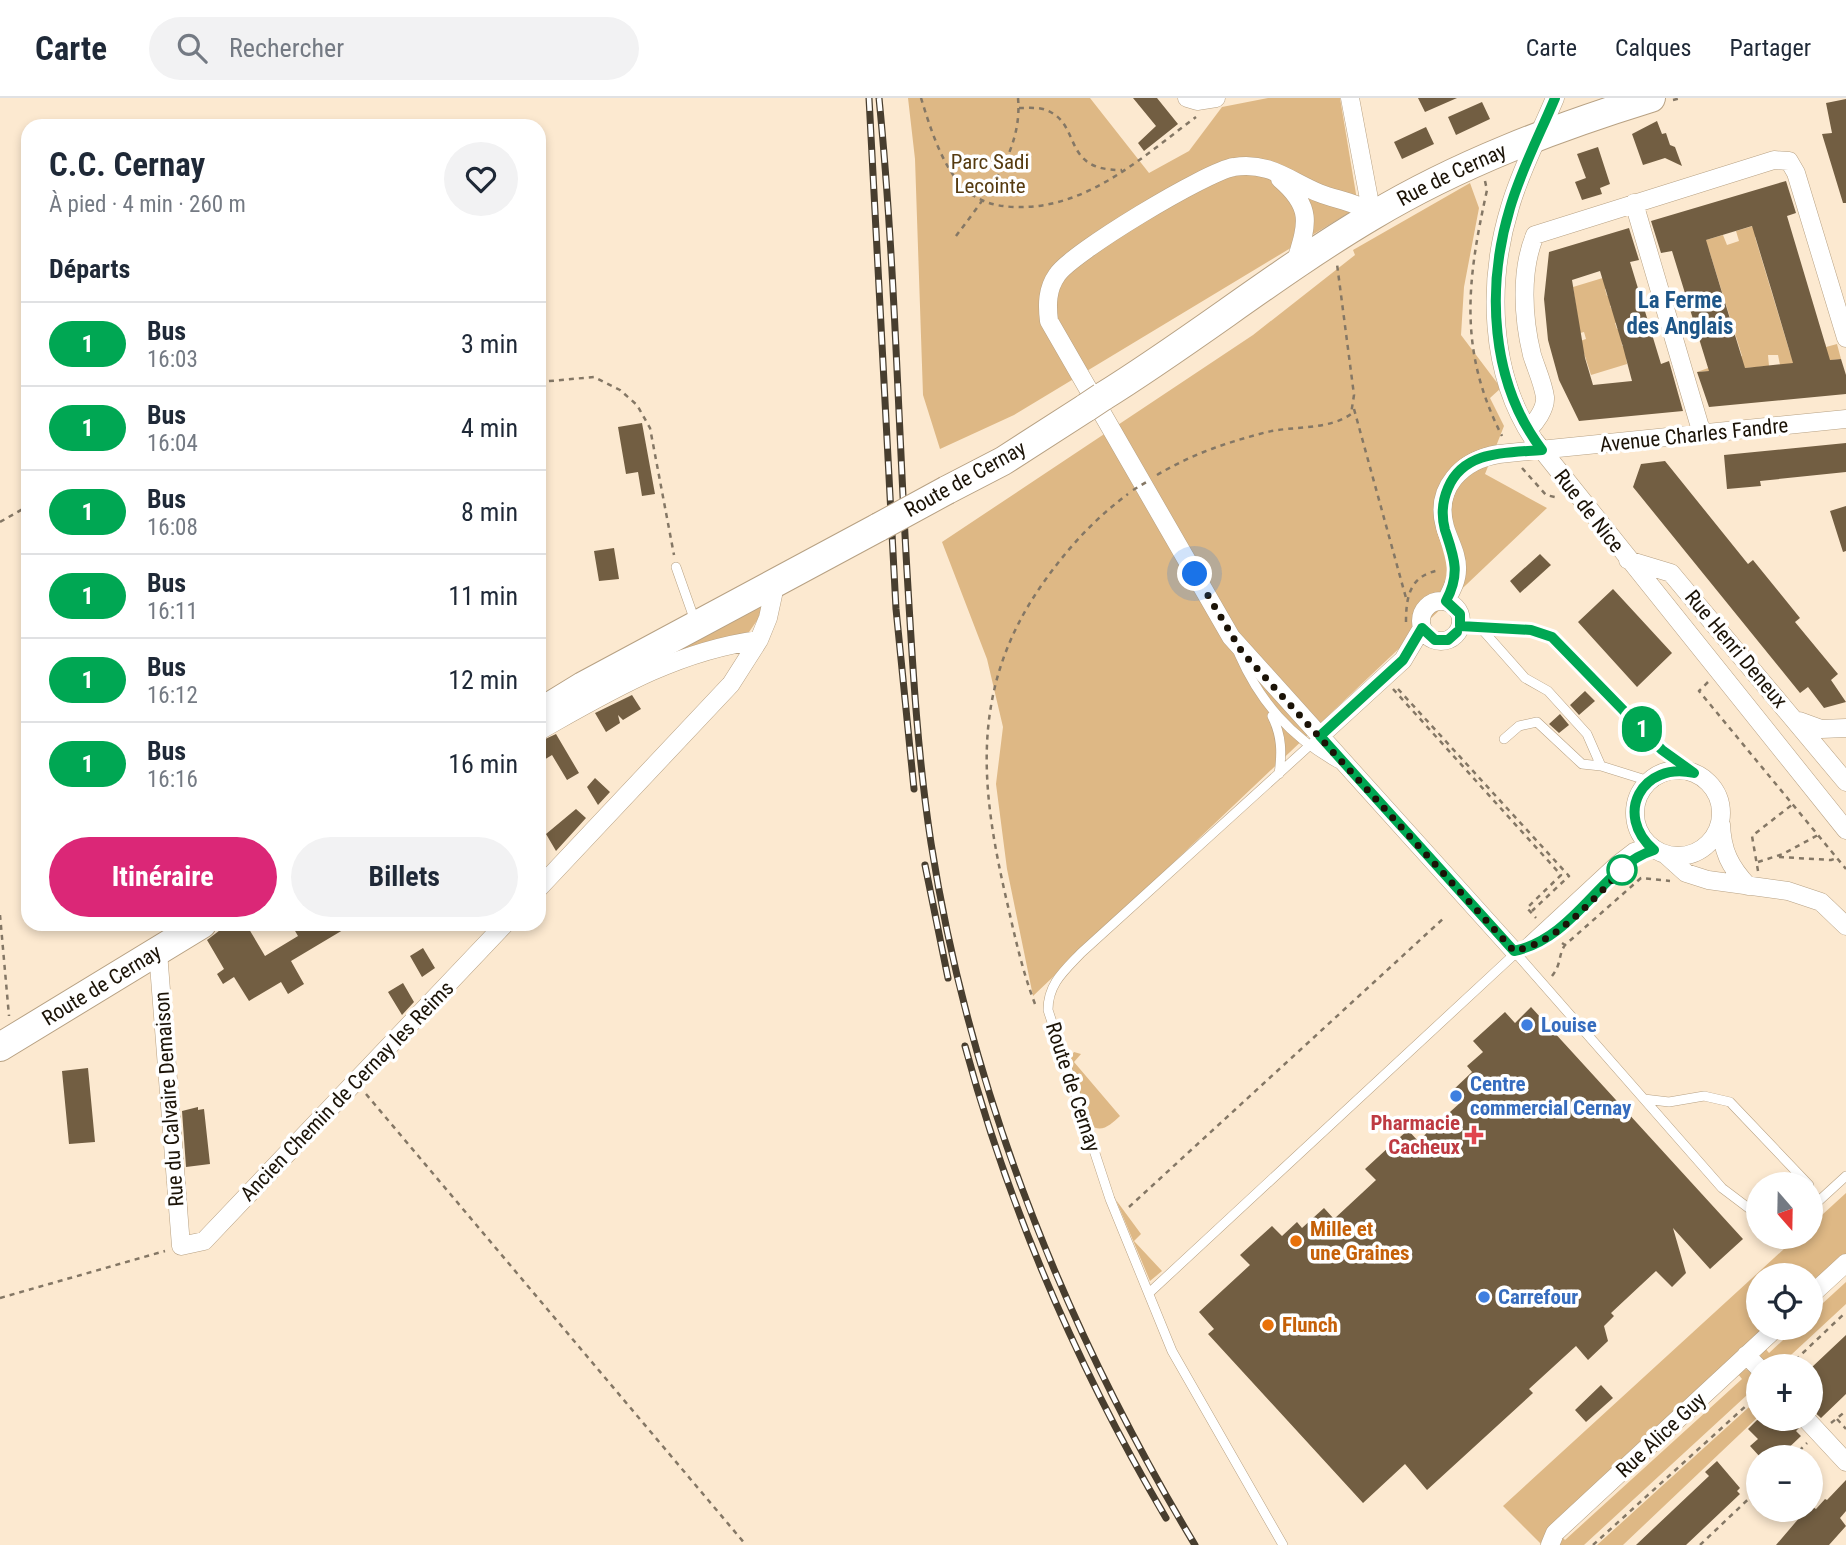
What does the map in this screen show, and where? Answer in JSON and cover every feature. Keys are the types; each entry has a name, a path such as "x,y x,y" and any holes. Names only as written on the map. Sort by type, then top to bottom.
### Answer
{"main road":[{"name":"Rue de Cernay","path":"1372,215 1412,193 1540,135 1651,98"},
{"name":"Route de Cernay","path":"546,709 696,624 1003,461 1372,215"},
{"name":"Route de Cernay","path":"10,1042 191,931"}],"street":[{"path":"1350,98 1372,215"},
{"name":"Rue de Nice","path":"1555,98 1511,205 1500,248 1496,278 1500,350 1510,390 1528,430 1542,450 1846,830"},
{"path":"1528,430 1535,423 1545,398 1528,336 1526,311 1529,248 1535,235 1774,160 1788,160 1796,173 1846,338"},
{"path":"1372,215 1357,204 1320,193 1278,170 1233,167 1202,179 1075,256 1057,275 1047,300 1049,321 1231,637 1315,742 1348,769 1426,850 1514,951"},
{"path":"1258,168 1292,189 1306,212 1304,234 1295,264"},
{"path":"1634,203 1702,434"},
{"name":"Avenue Charles Fandre","path":"1446,601 1457,570 1443,517 1444,497 1457,473 1477,458 1846,419"},
{"name":"Rue Henri Deneux","path":"1628,560 1671,572 1846,782"},
{"path":"546,881 731,684 759,640 773,595 769,585"},
{"path":"1446,601 1460,614 1460,626 1453,637 1441,641 1430,638 1422,628 1421,616 1427,605 1446,601"},
{"path":"1315,742 1390,682 1422,628"},
{"path":"546,727 642,673 686,655 759,640"},
{"path":"1797,720 1821,729 1846,728"},
{"path":"1748,886 1734,871 1722,848 1721,806 1716,792 1707,781 1694,773 1670,771 1649,781 1641,789 1634,811 1639,834 1686,873 1708,880 1748,886 1788,891 1821,902 1846,926"},
{"path":"1655,849 1689,855 1710,843 1721,821"},
{"name":"Ancien Chemin de Cernay les Reims","path":"181,1246 204,1241 357,1083 498,931"},
{"name":"Rue du Calvaire Demaison","path":"158,952 181,1246"},
{"path":"1823,1284 1846,1264"},
{"name":"Rue Alice Guy","path":"1550,1545 1555,1533 1746,1368"},
{"path":"1817,1431 1846,1462"}],"lane":[{"path":"676,567 696,624"},
{"path":"1460,626 1531,630 1552,637 1662,750 1694,773"},
{"path":"1479,626 1525,678 1548,691 1587,734 1601,766"},
{"path":"1231,637 1279,731 1282,752 1279,774"},
{"path":"1267,705 1315,742"},
{"path":"1504,739 1519,726 1537,722 1582,764 1601,766 1649,781"},
{"name":"Route de Cernay","path":"1283,1545 1172,1351 1110,1199 1048,1010 1048,996 1054,982 1081,953 1315,742"},
{"path":"1149,1293 1514,951 1615,861 1655,849"},
{"path":"1514,951 1722,1188 1746,1206"},
{"path":"1644,1099 1669,1102 1704,1096 1730,1102 1797,1172"},
{"path":"1824,1196 1846,1176"}],"path":[{"path":"921,98 931,130 948,165 963,187 982,201 995,206 1032,208 1063,202 1097,188 1198,115 1201,99"},
{"path":"956,236 982,201 1009,156 1019,108 1018,98"},
{"path":"1019,108 1045,109 1061,119 1072,143 1086,161 1101,170 1126,169"},
{"path":"1334,240 1354,407 1406,598"},
{"path":"546,381 594,377 620,390 637,405 650,428 676,567"},
{"path":"1048,1010 1037,1009 1016,947 998,869 988,802 987,744 991,695 1003,654 1017,624 1057,562 1091,523 1133,490 1201,452 1269,432 1334,422 1351,414 1354,407"},
{"path":"0,522 21,510"},
{"path":"1709,681 1699,691 1846,869"},
{"path":"1390,682 1569,876 1531,912 1527,908 1562,875 1390,682"},
{"path":"1776,858 1818,835"},
{"path":"1758,862 1776,858 1837,858"},
{"path":"0,915 10,1042"},
{"path":"1129,1207 1445,916"},
{"path":"1543,984 1561,964 1561,951 1565,945"},
{"path":"357,1083 746,1545"},
{"path":"0,1298 181,1246"},
{"path":"1802,1354 1846,1312"},
{"path":"1593,1545 1746,1406"},
{"path":"1837,1419 1846,1429"},
{"path":"1700,1545 1746,1501"}],"green space":[{"name":"Parc Sadi Lecointe","path":"908,98 1090,98 1149,173 1189,151 1222,107 1268,98 1340,98 1357,200 1352,211 1014,415 940,449 923,395 915,159"},
{"path":"1470,183 1479,208 1464,287 1461,335 1501,388 1490,398 1504,426 1485,474 1547,508 1033,996 1007,869 996,784 1003,727 987,659 942,542 1253,335 1355,255 1353,250"},
{"path":"1787,216 1755,237 1790,353 1825,343 1826,347 1837,344 1841,359 1780,365 1778,355 1768,355 1769,366 1697,372 1742,356 1709,250 1672,250 1723,235 1727,245 1739,241 1736,231"},
{"path":"1606,277 1609,288 1605,289 1607,296 1611,295 1614,304 1610,306 1619,322 1615,323 1617,329 1621,329 1622,346 1626,346 1629,356 1626,357 1627,364 1591,375 1580,341 1586,339 1584,332 1580,333 1573,287"},
{"path":"760,606 763,612 749,632 664,657"},
{"path":"1074,1052 1081,1054 1074,1062 1120,1116 1106,1127 1098,1129 1090,1125 1069,1059"},
{"path":"1846,1193 1846,1257 1823,1278 1823,1263 1769,1263 1783,1250 1824,1250 1824,1213"},
{"path":"1116,1200 1141,1234 1134,1241 1162,1271 1150,1281"},
{"path":"1846,1282 1846,1304 1823,1325 1823,1303"},
{"path":"1746,1284 1746,1340 1756,1340 1542,1545 1503,1506"},
{"path":"1783,1340 1807,1340 1792,1354 1761,1354 1765,1348 1769,1353"},
{"path":"1746,1369 1746,1396 1584,1545 1555,1545 1561,1536 1565,1540 1742,1379 1738,1374"},
{"path":"1746,1410 1746,1428 1623,1545 1597,1545"}],"building":[{"path":"1133,98 1157,98 1178,124 1144,151 1138,143 1156,126"},
{"path":"1418,98 1457,98 1425,112"},
{"path":"1846,99 1846,203 1843,203 1822,134 1832,133 1826,103"},
{"path":"1482,102 1490,119 1456,135 1448,117"},
{"path":"1657,121 1662,134 1666,133 1670,145 1675,147 1682,166 1665,158 1643,165 1632,134"},
{"path":"1426,127 1434,144 1402,159 1394,142"},
{"path":"1598,147 1610,184 1600,188 1602,194 1582,200 1575,182 1586,178 1577,154"},
{"path":"1786,181 1796,213 1787,216 1830,360 1841,359 1846,375 1846,394 1709,407 1697,372 1709,371 1672,251 1661,253 1651,221","holes":["1752,226 1793,363 1745,368 1706,240"]},
{"path":"1629,228 1639,260 1630,262 1661,364 1669,361 1683,411 1579,421 1559,380 1548,340 1544,299 1549,252","holes":["1600,271 1632,381 1593,385 1585,358 1572,280"]},
{"path":"642,423 655,494 642,496 638,472 626,474 618,427"},
{"path":"1846,443 1846,472 1760,481 1761,486 1727,489 1724,455"},
{"path":"1665,461 1748,564 1753,560 1800,618 1795,622 1838,674 1831,680 1846,702 1824,708 1808,687 1800,693 1633,487 1641,464"},
{"path":"1846,506 1846,551 1843,552 1830,511"},
{"path":"614,548 619,579 599,581 594,551"},
{"path":"1540,554 1551,565 1520,593 1510,581"},
{"path":"1613,589 1672,653 1637,687 1578,622"},
{"path":"1585,691 1595,701 1579,715 1570,705"},
{"path":"632,695 641,709 623,720 618,715 620,723 606,732 595,713"},
{"path":"1560,714 1569,725 1559,733 1549,724"},
{"path":"556,734 579,773 567,780 552,755 546,759 546,739"},
{"path":"595,778 610,792 598,805 587,787"},
{"path":"576,809 586,818 556,851 546,834"},
{"path":"219,931 250,931 265,956 298,936 295,931 341,931 291,961 304,984 288,994 281,982 249,1001 234,977 223,984 217,974 224,969 207,940"},
{"path":"423,948 435,968 422,977 410,956"},
{"path":"403,983 414,1002 402,1015 388,992"},
{"name":"Carrefour","path":"1531,1007 1743,1239 1710,1269 1673,1228 1686,1273 1672,1287 1656,1271 1611,1313 1614,1316 1604,1326 1608,1341 1588,1360 1576,1346 1529,1389 1533,1393 1427,1490 1405,1464 1363,1503 1208,1334 1214,1329 1199,1312 1250,1265 1240,1255 1272,1226 1282,1236 1297,1222 1302,1228 1324,1208 1334,1219 1376,1180 1365,1169 1408,1130 1418,1141 1461,1102 1451,1092 1472,1072 1467,1066 1483,1052 1473,1041 1505,1012 1515,1023"},
{"path":"88,1068 95,1142 69,1144 62,1071"},
{"path":"198,1107 198,1110 204,1109 210,1164 186,1167 182,1111"},
{"path":"1846,1335 1846,1394 1823,1416 1823,1357"},
{"path":"1601,1385 1613,1398 1586,1422 1575,1410"},
{"path":"1750,1431 1796,1431 1801,1436 1792,1445 1751,1445 1758,1439"},
{"path":"1717,1461 1740,1488 1737,1491 1740,1494 1686,1545 1636,1545 1709,1476 1705,1472"},
{"path":"1846,1480 1846,1511 1840,1518 1846,1526 1829,1545 1776,1545 1796,1522 1823,1522 1823,1501"}],"railway":[{"path":"869,98 896,609 914,789"},
{"path":"879,98 889,220 917,716 931,843 948,936 970,1028 997,1118 1029,1207 1104,1379 1195,1545"},
{"path":"925,865 948,978"},
{"path":"965,1046 1003,1169 1050,1289 1104,1405 1166,1518"}],"bus line":[{"name":"1","path":"1457,632 1448,640 1441,641 1430,638 1422,628 1403,660 1320,736 1426,850 1514,951 1533,947 1550,937 1629,864 1654,850 1639,834 1635,823 1634,811 1641,789 1659,774 1682,770 1694,773 1662,750 1552,637 1531,630 1460,626 1457,608 1446,601 1456,580 1457,570 1442,508 1450,482 1477,458 1542,450 1528,430 1510,390 1497,330 1496,288 1500,248 1511,205 1555,98"}],"place":[{"name":"Louise","path":"1527,1025"},
{"name":"Centre commercial Cernay","path":"1456,1096"},
{"name":"Pharmacie Cacheux","path":"1474,1135"},
{"name":"Mille et une Graines","path":"1296,1241"},
{"name":"Carrefour","path":"1484,1297"},
{"name":"Flunch","path":"1268,1325"}],"district":[{"name":"La Ferme des Anglais","path":"1680,313"}],"route":[{"path":"1195,574 1242,652 1426,850 1514,951 1533,947 1550,937 1622,870"}]}
